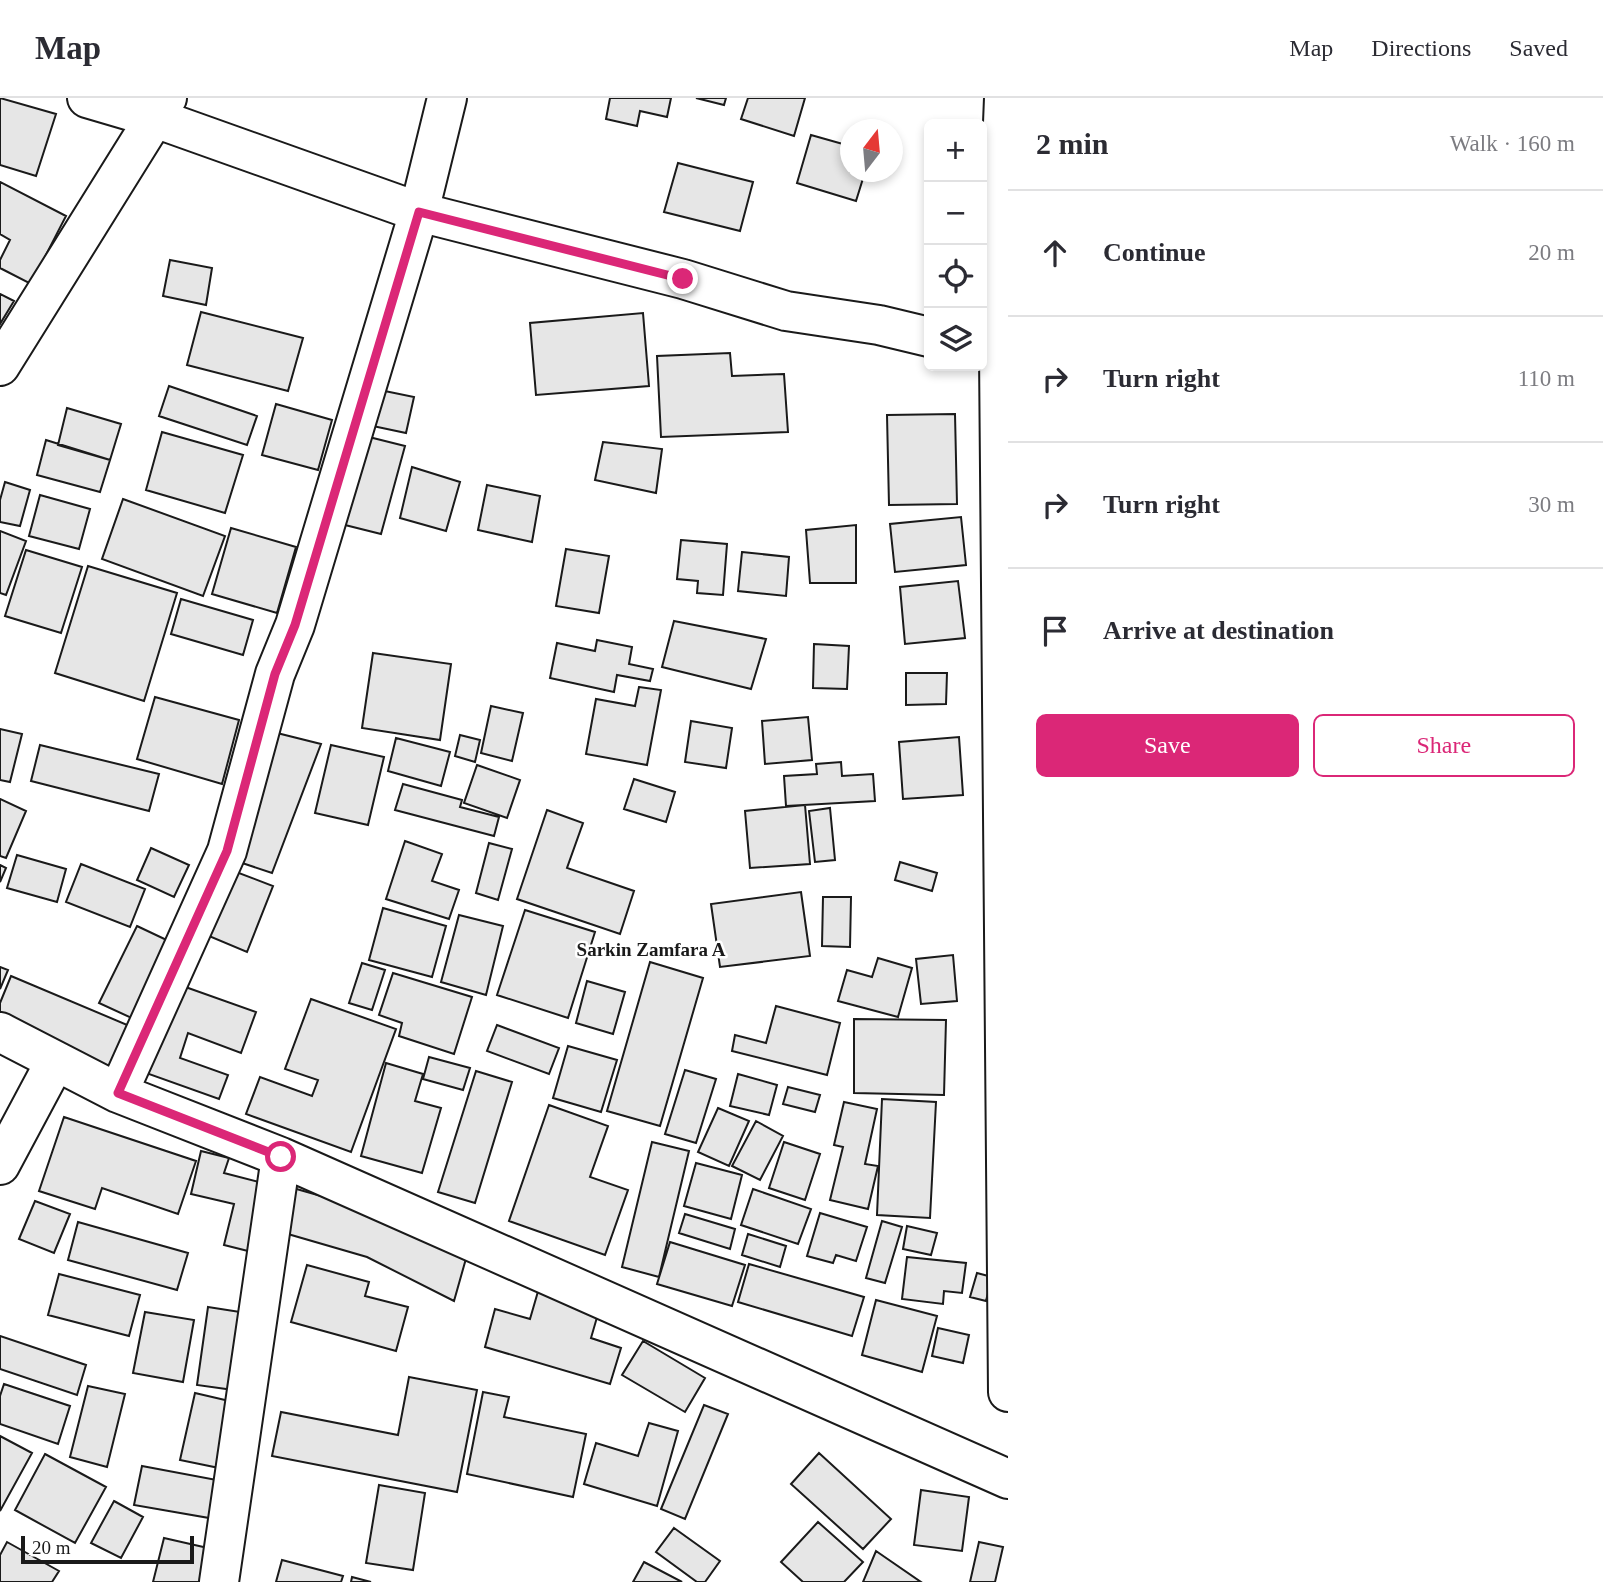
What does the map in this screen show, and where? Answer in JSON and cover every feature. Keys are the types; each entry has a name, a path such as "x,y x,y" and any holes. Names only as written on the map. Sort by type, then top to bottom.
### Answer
{"street":[{"path":"87,98 161,108 419,212 683,279 786,312 879,325 924,336"},
{"path":"118,1093 227,851 275,674 295,625 419,212 447,98"},
{"path":"1004,98 1004,198 990,352 1008,1392"},
{"path":"0,366 161,108"},
{"path":"0,1032 118,1093 281,1157 1008,1479"},
{"path":"0,1165 55,1062"},
{"path":"219,1582 281,1157"}],"building":[{"path":"0,98 56,114 36,176 0,165"},
{"path":"610,98 671,98 667,117 640,111 637,126 606,119"},
{"path":"696,98 726,98 724,105"},
{"path":"748,98 805,98 794,136 741,119"},
{"path":"811,135 840,143 840,182 862,182 856,201 797,183"},
{"path":"678,163 753,182 740,231 664,212"},
{"path":"0,182 66,216 31,284 0,268 0,260 10,240 0,234"},
{"path":"170,260 212,268 206,305 163,296"},
{"path":"0,294 14,301 0,324"},
{"path":"201,312 303,338 288,391 187,365"},
{"path":"643,313 649,386 536,395 530,323"},
{"path":"730,353 732,376 784,374 788,432 661,437 657,356"},
{"path":"169,386 257,416 247,445 159,416"},
{"path":"375,389 414,397 406,433 368,425"},
{"path":"276,404 332,420 318,470 262,455"},
{"path":"67,408 121,424 110,460 58,445"},
{"path":"955,414 957,504 889,505 887,415"},
{"path":"162,432 243,455 225,513 146,490"},
{"path":"365,436 405,446 381,534 341,524"},
{"path":"46,440 110,460 100,492 37,475"},
{"path":"603,442 662,449 656,493 595,480"},
{"path":"412,467 460,482 446,531 400,518"},
{"path":"5,482 30,490 20,526 0,522 0,500"},
{"path":"487,485 540,496 532,542 478,530"},
{"path":"40,495 90,509 79,549 29,536"},
{"path":"123,499 225,536 203,596 102,559"},
{"path":"961,517 966,565 895,572 890,524"},
{"path":"856,525 856,583 810,583 806,530"},
{"path":"231,528 296,547 277,613 212,594"},
{"path":"0,531 26,541 6,595 0,593"},
{"path":"681,540 727,544 723,595 697,593 698,581 677,579"},
{"path":"566,549 609,556 599,613 556,606"},
{"path":"26,550 82,567 61,633 5,616"},
{"path":"742,552 789,557 786,596 738,591"},
{"path":"88,566 177,593 144,701 55,673"},
{"path":"958,581 965,638 905,644 900,587"},
{"path":"181,599 253,620 243,655 171,634"},
{"path":"674,621 766,639 751,689 662,667"},
{"path":"597,640 632,647 629,664 653,669 650,681 617,675 614,692 550,678 557,643 595,651"},
{"path":"814,644 849,646 847,689 813,688"},
{"path":"373,653 451,664 440,740 362,728"},
{"path":"906,673 947,673 946,704 906,705"},
{"path":"639,687 661,690 647,765 586,754 596,699 635,706"},
{"path":"155,697 239,720 222,784 137,759"},
{"path":"491,706 523,713 512,761 481,753"},
{"path":"808,717 812,760 765,764 762,721"},
{"path":"691,721 732,728 726,768 685,762"},
{"path":"0,729 22,734 10,782 0,780"},
{"path":"273,732 321,744 272,873 221,856"},
{"path":"460,735 480,740 475,762 455,756"},
{"path":"959,737 963,795 903,799 899,742"},
{"path":"396,738 450,752 441,786 388,771"},
{"path":"40,745 159,774 149,811 31,781"},
{"path":"331,745 384,757 368,825 315,813"},
{"path":"841,762 842,776 873,774 875,801 786,806 784,776 817,774 816,764"},
{"path":"477,765 520,780 507,818 464,803"},
{"path":"634,779 675,792 666,822 624,809"},
{"path":"403,784 462,800 460,807 499,817 494,836 395,810"},
{"path":"0,799 26,811 6,858 0,856"},
{"path":"805,805 810,864 750,868 745,811"},
{"path":"830,808 835,860 815,862 809,811"},
{"path":"547,810 583,823 567,868 634,891 620,934 517,899"},
{"path":"405,841 442,854 432,881 459,890 449,919 386,899"},
{"path":"489,843 512,849 498,900 476,893"},
{"path":"151,848 189,865 174,897 137,880"},
{"path":"17,855 66,869 57,902 7,888"},
{"path":"900,862 937,873 932,891 895,880"},
{"path":"81,864 145,889 130,927 66,902"},
{"path":"0,865 6,868 0,882"},
{"path":"223,867 273,886 247,952 197,931"},
{"path":"801,892 810,956 720,967 711,904"},
{"path":"823,897 851,897 850,947 822,946"},
{"path":"383,908 446,926 432,977 369,960"},
{"path":"525,910 595,932 568,1018 497,995"},
{"path":"459,915 503,926 486,995 441,982"},
{"path":"137,926 173,943 136,1020 99,1003"},
{"path":"953,955 957,1001 921,1004 916,959"},
{"path":"878,958 912,968 898,1017 838,1001 847,970 872,977"},
{"path":"650,962 703,978 660,1126 607,1111"},
{"path":"362,963 385,970 372,1010 349,1003"},
{"path":"0,967 8,970 0,989"},
{"path":"393,973 472,997 454,1054 399,1036 402,1023 379,1015"},
{"path":"11,976 132,1027 114,1071 0,1023 0,1003"},
{"path":"587,981 625,992 613,1034 576,1023"},
{"path":"177,984 256,1012 241,1053 188,1033 180,1058 228,1075 219,1099 146,1073"},
{"path":"311,999 396,1029 351,1152 246,1114 260,1077 312,1096 318,1080 285,1069"},
{"path":"776,1006 840,1023 827,1075 732,1051 735,1035 766,1043"},
{"path":"854,1019 946,1020 944,1095 854,1093"},
{"path":"497,1025 559,1048 549,1074 487,1051"},
{"path":"568,1046 617,1060 601,1112 553,1098"},
{"path":"429,1057 470,1068 463,1090 423,1079"},
{"path":"386,1063 423,1074 415,1101 441,1108 422,1173 361,1156"},
{"path":"685,1070 716,1079 696,1143 665,1134"},
{"path":"476,1071 512,1082 475,1203 438,1192"},
{"path":"738,1074 777,1085 769,1115 730,1106"},
{"path":"788,1087 820,1095 815,1112 783,1104"},
{"path":"882,1099 936,1102 930,1218 877,1215"},
{"path":"844,1102 877,1109 865,1164 878,1166 868,1209 830,1200 843,1147 834,1145"},
{"path":"549,1105 608,1126 590,1177 628,1190 605,1255 509,1221"},
{"path":"718,1108 749,1121 729,1166 698,1152"},
{"path":"64,1117 196,1161 178,1214 102,1188 95,1209 39,1191"},
{"path":"756,1121 783,1136 760,1180 732,1166"},
{"path":"652,1142 689,1151 659,1277 622,1267"},
{"path":"784,1142 820,1154 805,1200 769,1188"},
{"path":"201,1151 229,1158 224,1173 267,1184 252,1252 224,1245 234,1204 191,1194"},
{"path":"696,1163 742,1175 731,1219 684,1206"},
{"path":"293,1188 381,1213 467,1255 454,1301 367,1257 281,1232"},
{"path":"753,1189 811,1209 798,1244 741,1225"},
{"path":"35,1201 70,1214 54,1253 19,1239"},
{"path":"820,1213 867,1227 856,1261 836,1255 833,1263 807,1256"},
{"path":"685,1214 735,1229 730,1249 679,1233"},
{"path":"882,1221 902,1227 885,1283 866,1278"},
{"path":"78,1222 188,1253 177,1290 68,1260"},
{"path":"907,1226 937,1233 931,1255 903,1249"},
{"path":"748,1234 786,1246 780,1267 742,1255"},
{"path":"670,1242 745,1265 732,1306 657,1284"},
{"path":"907,1257 966,1263 962,1293 944,1291 943,1304 902,1299"},
{"path":"749,1264 864,1297 852,1336 738,1302"},
{"path":"307,1265 369,1282 365,1296 408,1307 396,1351 291,1322"},
{"path":"977,1273 992,1277 986,1301 970,1297"},
{"path":"59,1274 140,1295 129,1336 48,1315"},
{"path":"539,1288 600,1307 591,1338 621,1348 610,1384 485,1347 495,1309 530,1319"},
{"path":"876,1300 937,1316 922,1372 862,1355"},
{"path":"208,1307 259,1315 248,1392 197,1385"},
{"path":"145,1312 194,1320 183,1382 133,1373"},
{"path":"938,1328 969,1335 963,1363 932,1356"},
{"path":"0,1336 86,1365 77,1395 0,1369"},
{"path":"643,1341 705,1378 685,1412 622,1375"},
{"path":"409,1377 477,1390 457,1492 272,1456 281,1412 398,1435"},
{"path":"4,1384 70,1406 58,1444 0,1424 0,1396"},
{"path":"88,1386 125,1394 107,1467 70,1457"},
{"path":"483,1392 509,1397 504,1417 586,1434 573,1497 467,1474"},
{"path":"195,1393 238,1403 224,1469 180,1460"},
{"path":"704,1405 728,1414 685,1519 661,1509"},
{"path":"649,1423 678,1431 657,1506 584,1484 596,1443 638,1456"},
{"path":"0,1436 32,1453 0,1511"},
{"path":"819,1453 891,1519 863,1549 791,1484"},
{"path":"45,1454 106,1487 75,1543 15,1510"},
{"path":"142,1466 222,1481 215,1519 134,1505"},
{"path":"379,1485 425,1493 413,1570 366,1563"},
{"path":"921,1490 969,1497 962,1551 914,1545"},
{"path":"114,1501 143,1517 121,1558 91,1543"},
{"path":"818,1522 863,1562 844,1582 803,1582 781,1562"},
{"path":"674,1528 720,1561 705,1582 697,1582 656,1552"},
{"path":"164,1538 221,1551 213,1582 153,1582"},
{"path":"7,1542 59,1571 52,1582 0,1582 0,1555"},
{"path":"979,1542 1003,1547 995,1582 970,1582"},
{"path":"876,1551 921,1582 863,1582"},
{"path":"282,1560 343,1576 341,1582 276,1582"},
{"path":"644,1562 682,1582 633,1582"},
{"path":"352,1577 371,1582 351,1582"}],"district":[{"name":"Sarkin Zamfara A","path":"651,949"}],"route":[{"path":"281,1157 118,1093 227,851 275,674 295,625 419,212 683,279"}]}
